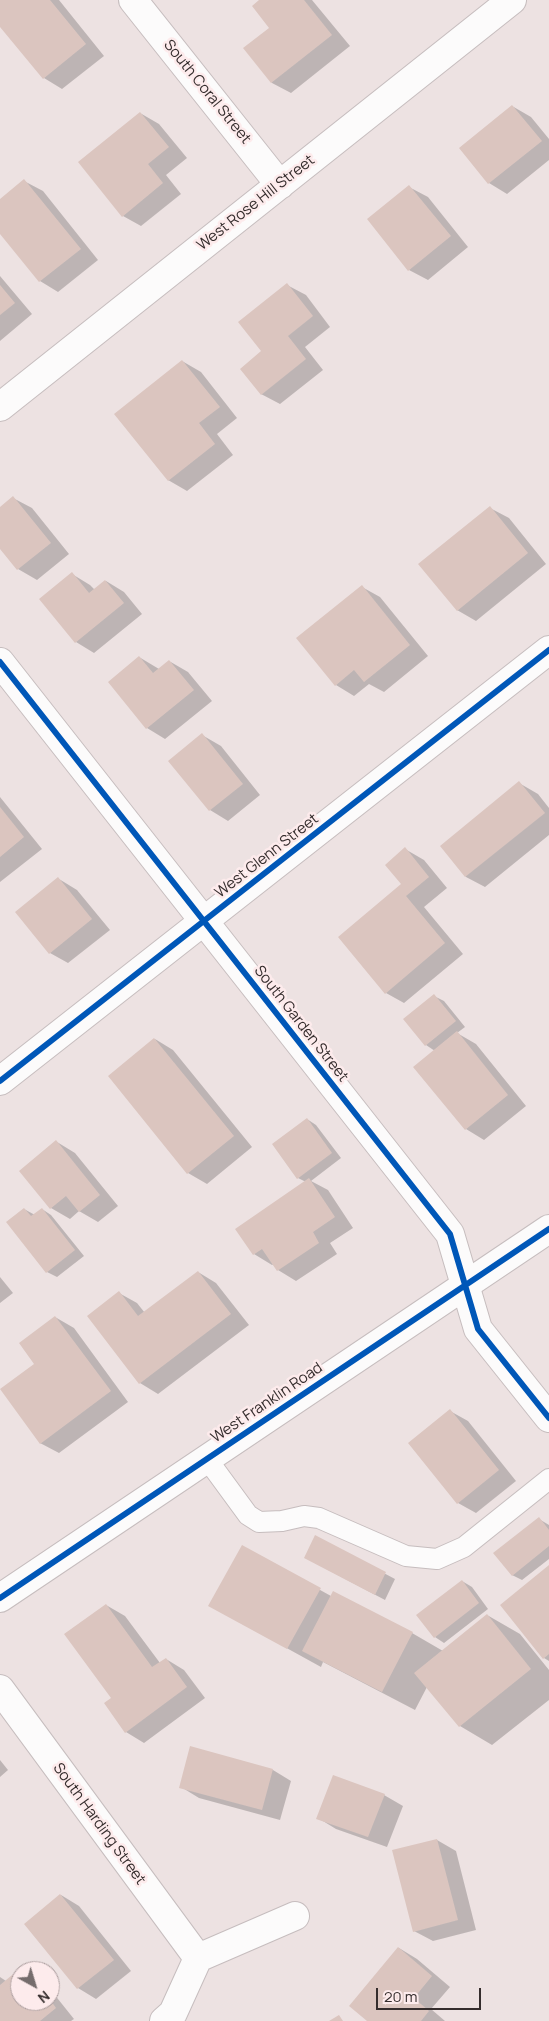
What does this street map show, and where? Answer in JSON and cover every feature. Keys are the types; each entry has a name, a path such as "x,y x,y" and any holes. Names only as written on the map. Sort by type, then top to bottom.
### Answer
{"street":[{"name":"South Coral Street","path":"133,0 280,184"},
{"name":"West Rose Hill Street","path":"0,407 512,0"},
{"name":"West Glenn Street","path":"0,1081 549,650"},
{"name":"South Garden Street","path":"0,662 450,1234 478,1329 549,1418"},
{"name":"West Franklin Road","path":"0,1598 549,1230"},
{"name":"South Harding Street","path":"0,1689 198,1958"},
{"path":"164,2021 173,2014 198,1958 295,1916"}],"lane":[{"path":"207,1459 248,1515 259,1522 282,1521 304,1516 319,1518 406,1556 437,1559 464,1547 549,1479"}],"building":[{"path":"0,0 50,0 86,44 43,79 0,27"},
{"path":"259,0 304,0 332,35 271,83 243,48 269,28 252,6"},
{"path":"512,105 542,141 488,184 459,148"},
{"path":"140,112 169,147 148,164 163,183 122,217 78,162"},
{"path":"24,179 81,249 39,282 0,234 0,199"},
{"path":"409,185 451,236 408,271 367,219"},
{"path":"287,283 313,316 288,336 306,359 261,395 240,369 261,351 238,322"},
{"path":"0,285 15,303 0,315"},
{"path":"182,360 220,407 199,423 215,444 168,481 114,414"},
{"path":"13,496 51,543 17,570 0,549 0,507"},
{"path":"490,506 528,553 457,611 418,564"},
{"path":"72,572 89,593 105,580 124,603 75,643 39,599"},
{"path":"362,585 410,645 364,682 354,670 335,686 296,638"},
{"path":"139,656 153,673 169,660 194,690 146,729 108,682"},
{"path":"202,733 243,784 209,811 168,761"},
{"path":"519,781 545,813 465,877 440,846"},
{"path":"0,807 24,837 0,857"},
{"path":"405,847 429,877 406,896 445,943 385,994 338,937 401,884 385,865"},
{"path":"58,877 92,919 49,954 15,912"},
{"path":"434,994 456,1021 425,1046 403,1019"},
{"path":"457,1031 508,1095 465,1130 413,1067"},
{"path":"154,1038 234,1136 187,1174 108,1076"},
{"path":"307,1118 332,1153 297,1179 272,1144"},
{"path":"56,1140 100,1195 79,1212 66,1196 50,1209 19,1171"},
{"path":"309,1178 335,1217 313,1232 319,1243 277,1271 262,1249 253,1255 235,1229"},
{"path":"24,1208 31,1216 42,1208 75,1250 46,1273 6,1222"},
{"path":"198,1271 231,1314 139,1384 87,1316 119,1291 138,1316"},
{"path":"55,1316 111,1391 40,1444 0,1389 34,1364 19,1343"},
{"path":"450,1409 499,1470 457,1504 408,1443"},
{"path":"539,1517 549,1530 549,1546 512,1576 493,1553"},
{"path":"315,1535 386,1572 375,1595 304,1558"},
{"path":"242,1545 321,1588 287,1649 208,1606"},
{"path":"549,1565 549,1654 543,1659 500,1605"},
{"path":"462,1580 479,1603 434,1638 416,1615"},
{"path":"333,1591 413,1632 382,1692 302,1651"},
{"path":"106,1604 152,1667 166,1658 187,1687 125,1733 104,1703 111,1698 64,1634"},
{"path":"487,1614 531,1669 459,1727 414,1673"},
{"path":"190,1746 273,1769 262,1810 179,1788"},
{"path":"333,1775 385,1794 368,1837 316,1819"},
{"path":"437,1839 458,1920 413,1932 392,1850"},
{"path":"60,1894 114,1960 77,1989 60,1968 60,1961 54,1961 24,1924"},
{"path":"398,1947 432,1976 414,1998 429,2011 421,2021 367,2021 349,2006"},
{"path":"10,1977 10,2011 52,2011 40,2021 0,2021 0,1985"},
{"path":"339,2015 343,2021 329,2021"}],"cycle path":[{"path":"0,1081 549,650"},
{"path":"0,662 450,1234 478,1329 549,1418"},
{"path":"0,1598 549,1229"}]}
